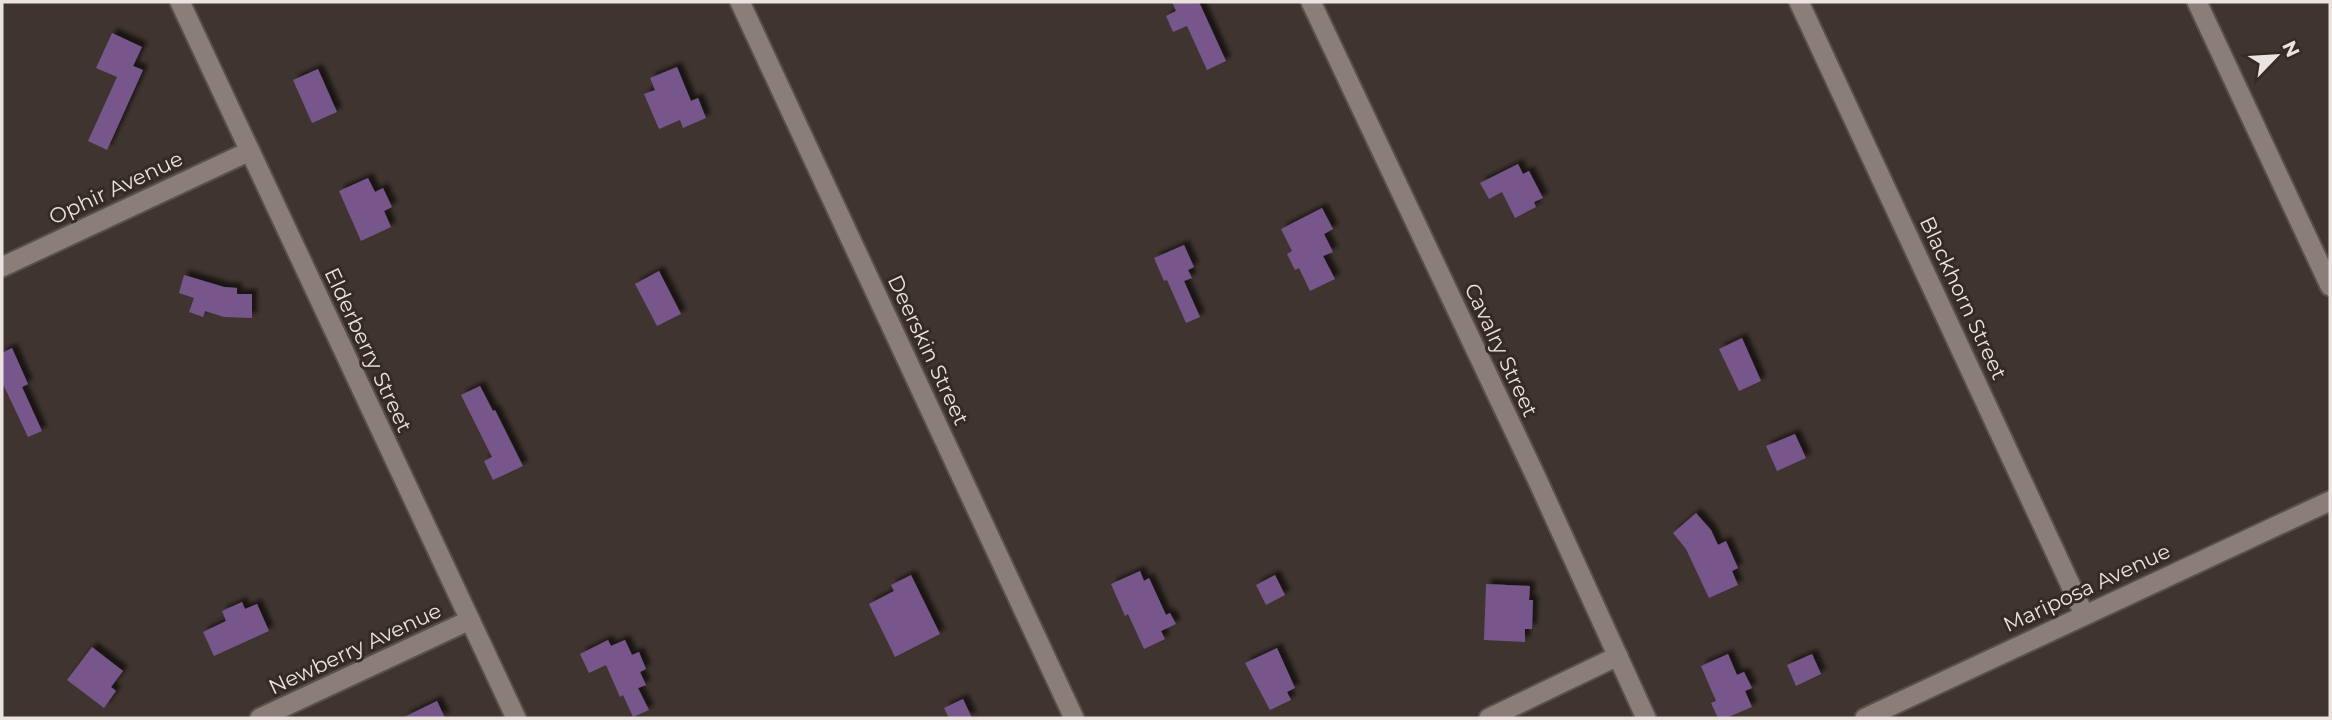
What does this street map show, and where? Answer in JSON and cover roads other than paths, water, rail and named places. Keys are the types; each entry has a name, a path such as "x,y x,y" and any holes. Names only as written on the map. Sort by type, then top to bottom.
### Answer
{"street":[{"name":"Elderberry Street","path":"180,2 516,718"},
{"name":"Deerskin Street","path":"740,2 1074,718"},
{"name":"Cavalry Street","path":"1311,2 1646,718"},
{"name":"Blackhorn Street","path":"1800,2 2084,614"},
{"path":"2197,2 2330,286"},
{"name":"Ophir Avenue","path":"2,267 250,151"},
{"name":"Mariposa Avenue","path":"1865,718 2330,501"},
{"name":"Newberry Avenue","path":"260,718 470,620"},
{"path":"1489,718 1618,656"}]}
